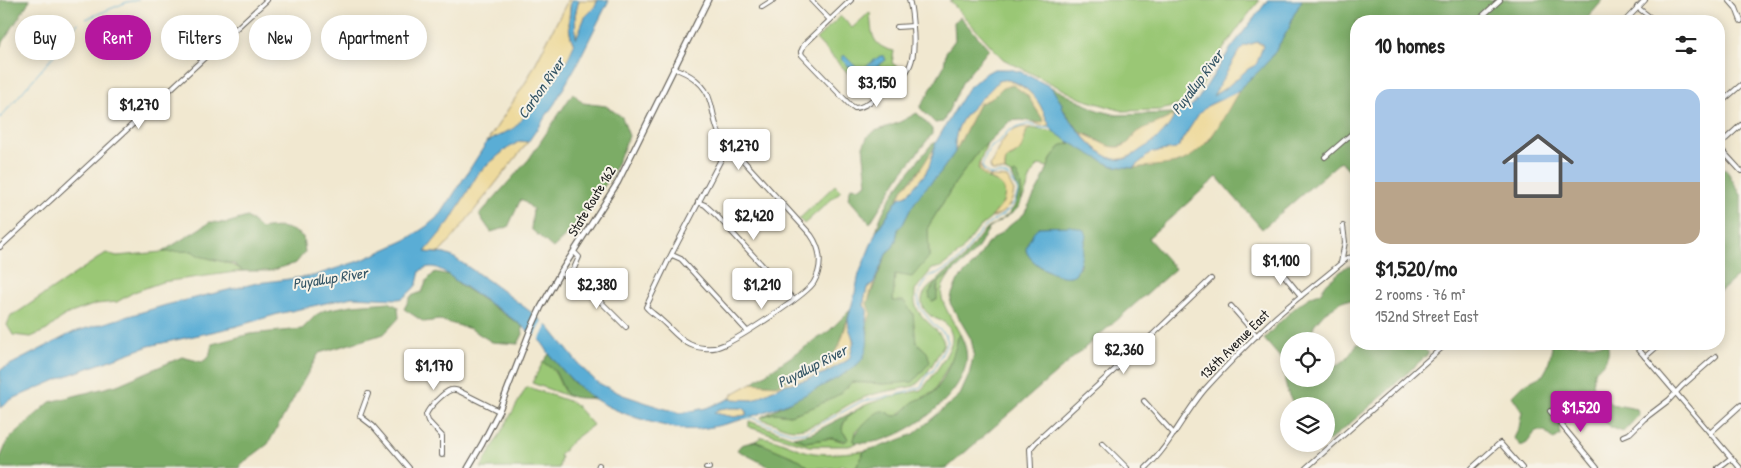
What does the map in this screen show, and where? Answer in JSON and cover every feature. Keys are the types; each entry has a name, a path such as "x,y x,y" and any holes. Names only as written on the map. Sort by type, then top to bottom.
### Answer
{"main road":[{"name":"State Route 162","path":"468,468 499,411 520,356 542,307 560,273 618,182 708,0"}],"street":[{"path":"0,247 267,0"},
{"path":"762,6 773,0"},
{"path":"811,0 830,20"},
{"path":"851,0 799,51 855,110 904,77 912,61 914,42 912,12 909,0"},
{"path":"1484,15 1500,0"},
{"path":"1630,15 1645,0"},
{"path":"1729,0 1736,8 1741,21"},
{"path":"1637,7 1647,15"},
{"path":"897,27 913,26"},
{"path":"673,68 688,75 704,89 710,98 717,129 728,146 811,235 819,249 820,267 812,285 803,294 723,345 710,349 700,348 683,341 647,309 648,301 728,146"},
{"path":"1725,99 1741,85"},
{"path":"1725,140 1741,125"},
{"path":"1325,157 1350,135"},
{"path":"1725,153 1741,171"},
{"path":"698,202 708,207 717,216 794,300"},
{"path":"1341,264 1345,242 1343,226"},
{"path":"574,252 579,258 572,277 590,291 626,327"},
{"path":"672,254 681,259 747,331"},
{"name":"136th Avenue East","path":"1146,468 1154,461 1203,392 1257,336 1301,296 1347,258 1350,258"},
{"path":"1275,264 1301,296"},
{"path":"560,273 576,281"},
{"path":"1030,468 1030,449 1036,442 1131,356 1211,279"},
{"path":"1232,306 1257,336"},
{"path":"1306,468 1439,350"},
{"path":"1639,350 1740,468"},
{"path":"1645,357 1653,350"},
{"path":"1623,436 1630,433 1644,419 1676,394 1682,386 1716,356"},
{"path":"442,455 442,436 428,421 426,414 447,392 452,390 459,391 499,411"},
{"path":"368,394 360,416 373,426 409,468"},
{"path":"1144,401 1174,434"},
{"path":"1710,433 1741,405"},
{"path":"1550,411 1597,468"},
{"path":"1102,443 1126,468"},
{"path":"1472,468 1500,443 1522,468"},
{"path":"1718,468 1730,458"}],"green space":[{"path":"0,0 30,0 20,15 15,15 15,24 0,47"},
{"path":"949,0 1260,0 1224,48 1203,84 1191,98 1181,104 1161,110 1123,111 1082,99 1003,59"},
{"path":"1302,0 1603,0 1590,15 1350,15 1350,171 1341,161 1262,229 1217,177 1148,238 1175,269 947,468 856,468 864,451 914,434 960,395 969,375 974,353 971,339 950,303 952,294 958,280 976,262 987,244 1024,214 1042,181 1052,157 1062,145 1073,143 1112,166 1133,168 1176,163 1184,159 1209,141 1242,86 1271,58 1289,28","holes":["1039,227 1052,227 1086,236 1080,266 1071,276 1045,270 1034,262 1026,251"]},
{"path":"870,12 872,32 876,42 886,49 894,51 892,63 903,71 890,84 880,71 859,85 816,39 841,16 852,28"},
{"path":"960,17 989,49 963,81 943,122 935,123 920,108 944,66 946,52 955,40 954,22"},
{"path":"1013,85 1027,95 1044,121 1040,123 1021,120 1010,121 979,151 955,183 928,227 929,257 912,277 895,274 893,301 904,301 913,314 916,342 927,352 930,362 913,382 884,384 852,382 840,394 814,407 790,415 774,413 763,416 858,364 868,333 867,323 869,316 867,304 887,252 895,242 898,229 922,192 940,173 955,152 979,104 992,98 1002,88"},
{"path":"1051,87 1097,110 1117,115 1176,113 1166,121 1138,132 1127,144 1117,147 1107,146 1091,136 1080,132 1061,106 1062,104"},
{"path":"573,93 583,103 606,106 622,117 629,136 612,175 576,226 553,248 531,229 533,209 521,199 508,227 491,232 479,215 529,159"},
{"path":"917,113 932,129 932,134 901,174 870,223 848,198 851,187 860,188 867,184 863,146 868,136 875,131 898,123"},
{"path":"1031,128 1054,132 1073,143 1062,145 1052,157 1048,167 1039,165 1036,168 1022,200 1019,178 1005,171 1005,163 1007,159 1017,153 1027,130"},
{"path":"936,142 928,161 903,189 876,232 891,197 906,175 931,145"},
{"path":"987,143 978,168 988,179 1000,183 1005,194 1003,203 991,218 979,228 960,253 941,267 932,269 915,290 915,302 918,311 940,335 944,344 923,378 914,386 865,397 820,422 804,428 787,428 762,419 761,417 774,413 790,415 848,387 851,382 884,384 927,352 916,342 913,329 893,301 895,274 929,257 928,227 955,183"},
{"path":"1725,169 1741,195 1741,275 1725,288"},
{"path":"1015,173 1020,179 1021,203 1013,212 989,229 973,254 939,282 937,300 932,301 929,293 936,282 963,259 983,232 1008,215 1014,207 1019,192 1012,175"},
{"path":"835,185 841,191 804,224 799,219"},
{"path":"247,217 261,229 283,228 298,233 303,237 305,252 296,263 270,271 243,271 234,264 199,256 192,251 162,252 210,222 227,223"},
{"path":"192,251 204,257 230,264 243,271 162,282 134,292 117,302 96,304 65,315 47,330 31,337 13,335 7,325 11,315 106,253 117,256"},
{"path":"1347,266 1350,266 1350,300 1344,300 1324,313 1314,325 1312,332 1280,332 1280,358 1264,339 1290,312 1305,300 1320,293 1327,283"},
{"path":"435,272 449,275 459,284 522,326 523,334 518,344 492,342 471,329 439,320 424,322 404,309 411,296 422,292 427,280"},
{"path":"950,274 943,285 941,294 960,334 955,353 934,392 912,403 897,416 874,415 856,431 854,441 857,443 849,446 809,446 749,427 749,421 806,442 832,438 844,442 847,436 842,431 845,421 852,413 874,402 921,390 945,357 952,337 950,329 946,324 926,311 923,307 922,298 927,289 936,282 929,293 938,292 939,283"},
{"path":"389,302 398,307 399,318 384,334 319,353 268,444 240,465 241,468 0,468 0,459 8,440 50,402 117,385 182,357 202,362 209,357 212,344 250,334 302,329 316,315 325,310 352,305"},
{"path":"850,310 840,344 827,364 807,376 793,378 777,385 752,383 829,331"},
{"path":"960,334 966,349 966,364 953,390 942,403 930,414 901,433 873,442 861,443 854,441 857,433 869,419 881,411 894,416 899,415 913,402 934,392 945,374"},
{"path":"1353,350 1425,350 1429,353 1335,436 1335,397 1290,397 1286,387 1335,387 1335,366 1345,360"},
{"path":"1551,350 1608,350 1603,363 1594,372 1593,386 1611,404 1637,409 1639,415 1623,432 1610,427 1587,402 1576,394 1559,401 1560,435 1553,440 1545,431 1536,431 1527,443 1521,446 1514,438 1519,428 1522,411 1512,396 1523,385 1543,375 1548,366"},
{"path":"549,354 573,382 594,399 576,398 566,394 555,371 543,362"},
{"path":"543,362 553,371 570,397 532,383"},
{"path":"528,387 574,403 593,425 572,441 559,456 561,457 559,468 481,468 526,388"},
{"path":"857,410 846,419 843,425 843,432 848,439 846,441 832,438 806,442 793,437 812,433"},
{"path":"762,437 814,453 833,454 864,451 856,468 842,465 837,468 810,468 800,460 755,441"},
{"path":"755,441 800,460 810,468 772,468 737,450 741,445"}],"sand":[{"path":"568,0 571,0 569,29 574,45 564,66 549,89 515,128 487,142 527,80"},
{"path":"579,0 598,0 594,8 585,17 576,40 575,15"},
{"path":"1257,42 1263,46 1257,63 1227,87 1212,96 1239,51 1244,46"},
{"path":"1005,79 1015,83 1034,96 1050,125 1041,126 1033,122 1040,123 1044,121 1027,95 1013,85 1002,88 992,98 979,104 955,152 955,140 962,120 998,81"},
{"path":"1239,91 1214,133 1197,152 1176,163 1133,168 1152,152 1180,145 1198,115 1207,106"},
{"path":"1176,113 1172,123 1161,136 1145,148 1120,159 1113,159 1104,154 1080,132 1103,144 1121,147 1127,144 1137,132"},
{"path":"1023,127 1031,128 1027,130 1020,150 1007,159 1005,171 992,171 990,166 1002,142 1011,132"},
{"path":"520,141 528,142 451,240 439,253 424,252 450,221 479,172 505,150"},
{"path":"936,145 929,167 920,181 907,195 899,198 903,188 916,176"},
{"path":"979,162 987,175 1007,178 1014,191 1012,201 1007,208 991,218 1002,204 1005,193 999,184 982,174 979,169"},
{"path":"874,282 867,304 871,314 867,323 867,311 864,301 867,288"},
{"path":"848,319 853,340 853,350 848,360 825,373 783,385 753,400 729,399 734,393 752,383 777,385 793,378 807,376 827,364 840,344"},
{"path":"743,408 747,411 746,415 734,417 714,413 719,409"}],"water":[{"name":"Puyallup River","path":"571,0 579,0 575,15 576,39 585,17 594,8 598,0 609,0 555,103 528,142 520,141 505,150 479,172 450,221 425,252 445,254 453,257 531,312 549,327 581,367 598,383 623,395 681,413 706,408 729,399 753,400 783,385 825,373 848,360 854,341 848,319 859,274 876,232 899,198 907,195 925,174 929,167 936,142 967,89 983,75 994,69 1010,69 1021,72 1051,87 1062,104 1061,107 1090,143 1109,157 1118,160 1128,158 1159,137 1176,113 1190,107 1198,99 1231,48 1268,0 1302,0 1289,28 1271,58 1239,91 1207,106 1198,115 1176,149 1152,152 1133,168 1114,166 1063,138 1053,131 1038,102 1029,91 1017,83 1004,80 998,81 962,120 955,140 955,152 911,208 903,224 898,229 893,247 887,252 874,282 867,288 864,306 867,311 868,340 863,358 858,364 831,382 792,401 753,416 707,428 682,429 660,425 613,409 593,398 570,378 544,345 521,325 444,272 430,267 420,271 417,284 403,298 352,297 149,346 66,376 10,400 0,408 0,370 74,332 166,305 257,283 313,276 362,260 406,240 427,226 441,214 487,142 514,128 553,83 567,61 574,45 569,29","holes":["1257,42 1263,46 1257,63 1213,96 1239,51 1244,46","743,408 747,411 746,415 734,417 714,413 719,409"]},
{"path":"844,55 857,68 857,74 841,59"},
{"path":"880,56 884,56 886,60 868,73 865,73 864,68"},
{"path":"1071,226 1084,230 1086,236 1075,274 1063,276 1055,274 1033,261 1026,250 1032,234 1037,228"}],"pier":[{"path":"543,319 548,323 538,342 533,338"}],"waterway":[{"path":"96,15 127,2 138,0"},
{"path":"0,118 61,47 78,23"},
{"path":"742,418 753,418 793,433 806,432 862,401 897,395 921,387 928,374 933,371 948,342 945,334 934,325 920,308 919,292 929,276 945,270 955,263 981,231 1012,206 1018,192 1008,176 1001,174 991,175 984,170 982,166 986,154 991,146 1000,141 1008,131 1028,124 1041,128 1053,128"}],"water label":[{"name":"Carbon River","path":"541,88"}]}
